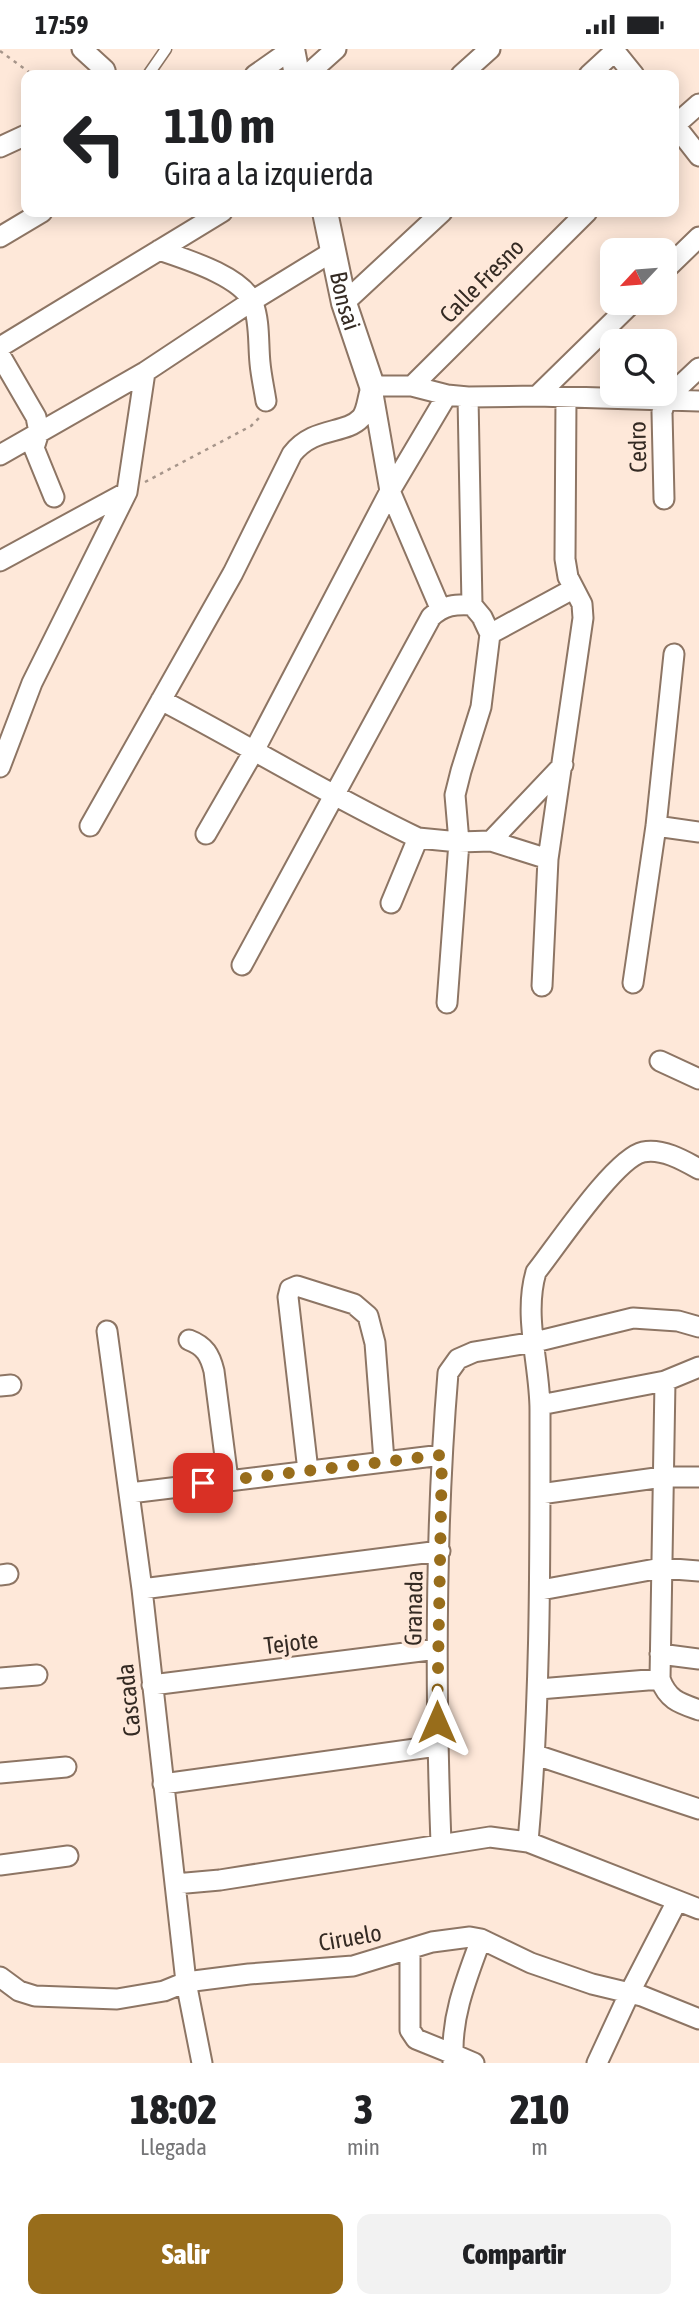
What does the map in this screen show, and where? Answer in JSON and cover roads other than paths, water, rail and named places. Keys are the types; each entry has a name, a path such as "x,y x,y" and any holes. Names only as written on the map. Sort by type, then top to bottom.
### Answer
{"street":[{"path":"82,49 105,70"},
{"path":"263,70 292,49 296,70"},
{"path":"313,70 336,49"},
{"path":"467,70 490,49"},
{"path":"594,70 614,50 630,70"},
{"path":"679,121 699,104"},
{"path":"679,131 699,156"},
{"path":"0,148 21,138"},
{"path":"0,237 34,217"},
{"path":"0,347 214,217"},
{"name":"Bonsai","path":"327,217 344,303 372,386"},
{"path":"344,303 437,217"},
{"name":"Calle Fresno","path":"412,386 582,217"},
{"path":"677,258 699,237"},
{"path":"159,250 207,268 243,289 252,301 258,326 266,401"},
{"path":"0,455 145,372 252,301 332,253"},
{"path":"537,396 620,315"},
{"path":"0,355 36,417 39,432 34,448 54,497"},
{"name":"Cedro","path":"677,389 699,368"},
{"path":"0,767 32,683 127,492 145,372"},
{"path":"372,386 412,386 467,397 600,398"},
{"path":"372,386 390,491 440,608"},
{"path":"90,825 233,573 292,454 298,446 315,435 350,425 361,418 372,386"},
{"path":"206,834 255,749 390,491 447,395"},
{"path":"447,1003 459,842 456,795 481,707 490,634 482,617 472,605 467,397"},
{"path":"542,986 548,859 583,618 582,604 568,576 565,559 566,397"},
{"path":"677,400 699,401"},
{"name":"Cedro","path":"664,406 664,499"},
{"path":"0,561 127,492"},
{"path":"490,634 573,589"},
{"path":"242,965 431,617 440,608 456,604 472,605"},
{"path":"633,983 656,825 674,654"},
{"path":"161,700 255,749 376,818 418,838 459,842 491,841 548,859"},
{"path":"491,841 563,765"},
{"path":"656,825 699,832"},
{"path":"391,903 418,838"},
{"path":"660,1061 699,1079"},
{"path":"528,1842 536,1755 541,1590 540,1405 531,1303 532,1286 536,1272 605,1182 630,1157 644,1151 678,1158 699,1169"},
{"path":"308,1471 288,1297 290,1289 297,1286 354,1304 368,1316 375,1343 384,1461"},
{"path":"535,1342 633,1318 678,1321 699,1327"},
{"name":"Cascada","path":"107,1331 142,1589 186,1982 202,2063"},
{"path":"189,1340 203,1348 211,1359 228,1480"},
{"name":"Granada","path":"441,1843 437,1649 442,1455 448,1373 454,1363 466,1355 535,1342"},
{"path":"540,1405 665,1381 699,1367"},
{"path":"665,1381 660,1679 666,1693 675,1702 699,1710"},
{"path":"130,1493 442,1455"},
{"path":"540,1494 663,1477 699,1476"},
{"path":"142,1589 440,1551"},
{"path":"541,1590 661,1568 699,1571"},
{"name":"Tejote","path":"152,1685 437,1649"},
{"path":"660,1654 699,1659"},
{"path":"0,1678 37,1675"},
{"path":"539,1689 660,1679"},
{"path":"163,1784 437,1746"},
{"path":"536,1755 699,1809"},
{"path":"0,1773 66,1767"},
{"path":"175,1884 220,1880 490,1837 528,1842 699,1909"},
{"path":"0,1865 68,1856"},
{"path":"597,2063 677,1901"},
{"name":"Ciruelo","path":"0,1977 19,1991 54,1999 117,1999 145,1996 186,1982 353,1966 460,1937 481,1940 531,1963 592,1984 630,1992 699,2019"},
{"path":"453,2059 452,2035 457,2004 481,1940"},
{"path":"410,1950 410,2030 416,2039 453,2059 474,2063"}],"lane":[{"path":"151,70 166,49"}]}
